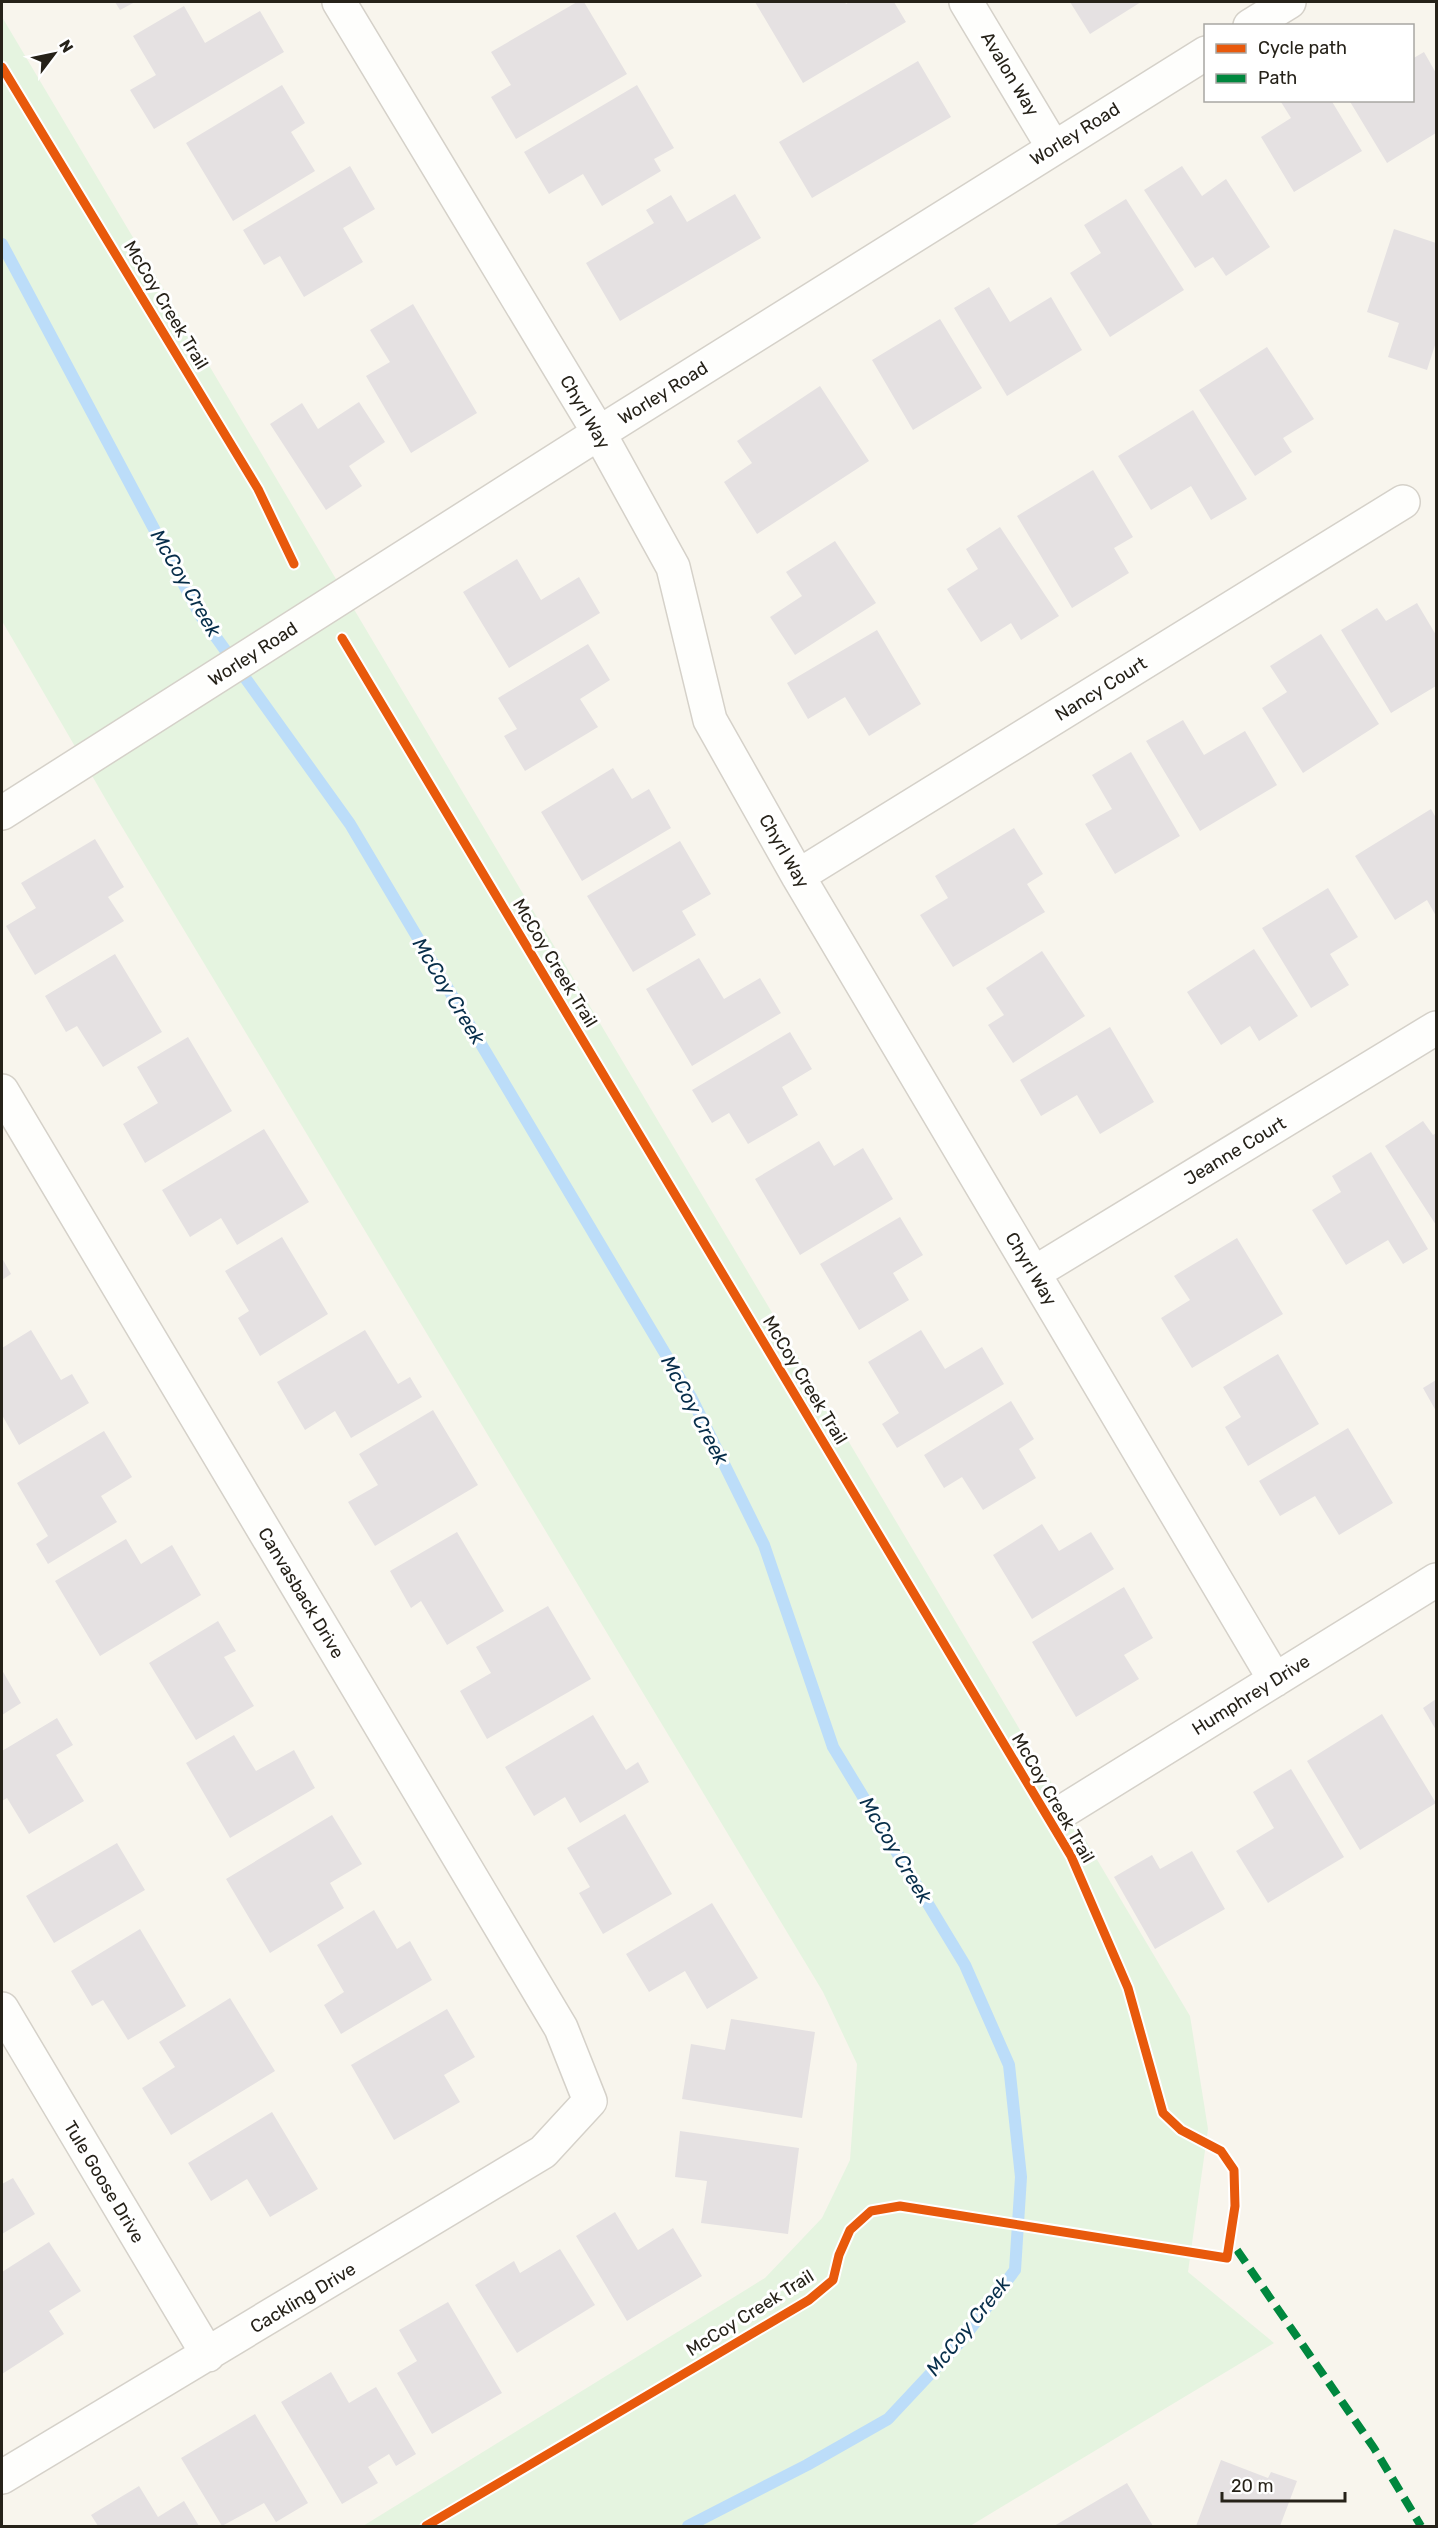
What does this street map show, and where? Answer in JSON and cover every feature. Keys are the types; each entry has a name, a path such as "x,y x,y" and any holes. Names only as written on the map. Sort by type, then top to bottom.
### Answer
{"street":[{"name":"Chyrl Way","path":"339,2 599,433 673,567 710,720 798,876 1275,1680"},
{"name":"Avalon Way","path":"966,2 1053,147"},
{"path":"1253,24 1289,2"},
{"name":"Worley Road","path":"2,813 599,433 1204,54"},
{"name":"Nancy Court","path":"798,876 1403,502"},
{"name":"Jeanne Court","path":"1034,1273 1437,1029"},
{"name":"Canvasback Drive","path":"2,1091 561,2028 591,2101"},
{"name":"Humphrey Drive","path":"1065,1810 1437,1580"},
{"name":"Tule Goose Drive","path":"2,2008 208,2355"},
{"name":"Cackling Drive","path":"2,2477 543,2152 591,2101"}],"green space":[{"path":"2,17 1190,2016 1208,2129 1188,2272 1274,2343 970,2526 363,2526 765,2278 822,2218 850,2160 857,2064 823,1992 116,817 2,621"}],"building":[{"path":"115,2 135,2 120,10"},
{"path":"577,2 584,2 627,74 516,139 491,97 511,85 491,52"},
{"path":"755,2 845,2 846,4 849,2 894,2 906,22 803,83"},
{"path":"1070,2 1141,2 1090,34"},
{"path":"184,6 205,43 260,11 284,52 154,129 130,90 156,75 133,36"},
{"path":"1424,52 1436,73 1436,133 1387,163 1350,102 1414,102 1414,58"},
{"path":"918,61 951,117 812,198 779,142"},
{"path":"282,85 305,123 291,132 315,171 233,221 186,143"},
{"path":"637,85 674,148 654,159 661,171 602,206 583,174 549,194 524,152"},
{"path":"1281,102 1332,102 1362,151 1294,192 1261,137 1291,118"},
{"path":"350,166 375,209 343,228 363,262 304,297 280,256 264,265 243,230"},
{"path":"1182,166 1202,196 1226,179 1270,247 1226,276 1213,257 1195,268 1144,190"},
{"path":"735,194 761,238 620,321 586,263 654,223 646,210 671,195 687,222"},
{"path":"1126,199 1184,290 1110,337 1070,273 1101,253 1084,225"},
{"path":"1394,229 1436,243 1436,342 1427,370 1388,357 1399,323 1367,312"},
{"path":"989,287 1010,322 1051,297 1082,350 1007,396 954,308"},
{"path":"413,304 477,413 411,453 366,376 390,362 370,330"},
{"path":"940,319 982,388 913,430 872,360"},
{"path":"1267,347 1314,419 1283,438 1292,452 1255,476 1199,390"},
{"path":"820,386 869,461 757,534 724,482 752,463 737,441"},
{"path":"359,402 385,442 349,466 362,486 326,510 270,424 302,403 318,429"},
{"path":"1193,410 1247,499 1211,520 1191,486 1151,510 1118,456"},
{"path":"1093,470 1133,537 1114,548 1129,573 1072,608 1017,516"},
{"path":"1000,527 1059,616 1021,640 1011,623 981,642 947,589 978,569 966,549"},
{"path":"835,541 876,603 795,655 770,617 802,596 786,572"},
{"path":"517,559 541,600 579,577 600,613 509,668 463,592"},
{"path":"1417,603 1436,635 1436,686 1391,713 1341,630 1377,608 1386,621"},
{"path":"877,630 921,704 869,736 845,697 808,719 787,683"},
{"path":"1321,634 1379,724 1303,773 1262,708 1287,692 1270,666"},
{"path":"588,644 610,680 580,699 598,727 525,771 504,736 517,729 498,698"},
{"path":"1183,720 1204,755 1245,731 1277,785 1200,831 1146,741"},
{"path":"1131,752 1180,836 1115,874 1085,824 1112,809 1092,775"},
{"path":"613,768 632,799 649,789 671,828 582,881 541,812"},
{"path":"1431,809 1436,818 1436,916 1427,900 1395,920 1355,856"},
{"path":"1014,828 1043,874 1027,884 1045,912 953,967 920,915 948,898 935,876"},
{"path":"95,839 124,887 108,897 124,921 35,975 6,926 36,908 21,883"},
{"path":"680,841 711,894 682,911 696,935 633,972 587,896"},
{"path":"1328,888 1358,937 1330,954 1349,985 1311,1008 1262,928"},
{"path":"1254,949 1298,1016 1259,1041 1250,1026 1221,1045 1187,992"},
{"path":"1042,951 1085,1016 1013,1063 988,1025 1004,1015 986,988"},
{"path":"115,954 162,1032 103,1067 77,1026 66,1032 45,996"},
{"path":"699,958 724,999 760,978 781,1013 692,1066 646,989"},
{"path":"1110,1027 1154,1102 1100,1134 1077,1095 1041,1116 1020,1080"},
{"path":"790,1032 812,1069 782,1087 798,1115 748,1144 729,1113 712,1123 692,1090"},
{"path":"188,1037 232,1111 145,1163 123,1124 158,1103 137,1067"},
{"path":"1423,1121 1433,1135 1436,1133 1436,1225 1385,1146"},
{"path":"264,1129 309,1202 237,1245 221,1218 190,1237 162,1190"},
{"path":"819,1141 834,1166 863,1148 893,1199 800,1255 755,1179"},
{"path":"1371,1152 1428,1249 1403,1264 1388,1240 1346,1265 1312,1210 1341,1192 1332,1176"},
{"path":"900,1217 923,1255 893,1273 909,1300 859,1330 820,1264"},
{"path":"282,1237 328,1314 260,1356 238,1318 249,1311 225,1271"},
{"path":"1237,1238 1283,1314 1192,1368 1161,1318 1190,1300 1174,1276"},
{"path":"2,1258 11,1274 2,1280"},
{"path":"31,1330 61,1380 72,1374 89,1403 19,1445 2,1415 2,1348"},
{"path":"365,1330 398,1384 410,1377 422,1397 351,1438 335,1411 305,1430 277,1382"},
{"path":"921,1330 945,1369 982,1347 1004,1384 897,1448 882,1424 899,1413 868,1362"},
{"path":"1278,1354 1319,1424 1248,1466 1225,1427 1241,1417 1223,1387"},
{"path":"1436,1380 1436,1411 1423,1388"},
{"path":"1011,1401 1034,1439 1019,1449 1036,1478 983,1510 962,1477 944,1488 924,1455"},
{"path":"433,1410 478,1485 375,1546 348,1502 378,1485 359,1454"},
{"path":"1348,1428 1393,1503 1339,1535 1315,1496 1280,1516 1259,1481"},
{"path":"104,1431 132,1477 101,1496 117,1522 48,1564 36,1544 48,1536 17,1483"},
{"path":"1042,1524 1059,1551 1091,1532 1114,1569 1032,1619 993,1555"},
{"path":"457,1532 504,1611 447,1645 421,1601 411,1608 390,1571"},
{"path":"126,1539 141,1564 172,1545 201,1595 100,1656 55,1581"},
{"path":"1124,1587 1153,1638 1124,1655 1139,1679 1076,1717 1032,1642"},
{"path":"548,1606 591,1679 487,1739 460,1691 491,1673 476,1647"},
{"path":"218,1621 236,1651 224,1657 254,1706 196,1740 149,1663"},
{"path":"2,1670 21,1703 2,1715"},
{"path":"1436,1699 1436,1730 1423,1708"},
{"path":"1382,1714 1436,1803 1360,1850 1307,1761"},
{"path":"593,1715 626,1770 638,1762 649,1782 580,1823 565,1797 534,1816 505,1767"},
{"path":"57,1718 73,1745 56,1755 84,1801 29,1834 7,1798 2,1801 2,1751"},
{"path":"234,1735 256,1771 294,1750 315,1788 230,1838 186,1763"},
{"path":"1291,1769 1344,1857 1268,1903 1236,1851 1274,1828 1253,1792"},
{"path":"625,1814 672,1894 603,1934 579,1893 590,1887 567,1848"},
{"path":"332,1815 362,1864 330,1883 344,1908 270,1953 226,1879"},
{"path":"117,1843 145,1890 54,1943 26,1896"},
{"path":"1192,1851 1225,1909 1155,1949 1114,1877 1152,1855 1160,1869"},
{"path":"712,1903 758,1978 707,2009 685,1971 649,1992 626,1954"},
{"path":"374,1910 397,1949 410,1941 432,1980 341,2034 324,2005 344,1992 317,1945"},
{"path":"140,1929 186,2006 128,2040 103,2000 92,2006 71,1971"},
{"path":"230,1998 275,2071 171,2135 142,2088 175,2067 159,2042"},
{"path":"447,2009 475,2057 444,2075 460,2102 394,2140 351,2065"},
{"path":"731,2019 815,2032 802,2118 682,2099 691,2044 725,2050"},
{"path":"272,2112 318,2189 270,2217 247,2179 211,2201 188,2163"},
{"path":"680,2131 799,2148 788,2234 701,2223 707,2181 675,2177"},
{"path":"13,2178 35,2214 2,2234 2,2184"},
{"path":"615,2212 638,2250 673,2228 702,2276 627,2321 576,2236"},
{"path":"49,2242 81,2291 49,2311 64,2334 2,2374 2,2272"},
{"path":"560,2249 595,2305 517,2353 475,2285 514,2261 520,2273"},
{"path":"448,2302 502,2393 432,2434 397,2373 417,2361 399,2330"},
{"path":"331,2372 349,2403 376,2387 416,2454 396,2466 389,2454 368,2467 378,2483 342,2504 281,2402"},
{"path":"255,2414 308,2503 276,2522 264,2503 222,2526 181,2458"},
{"path":"1221,2460 1268,2478 1271,2472 1297,2481 1280,2526 1196,2526"},
{"path":"1127,2483 1153,2526 1054,2526"},
{"path":"139,2486 158,2517 184,2501 199,2526 98,2526 91,2515"}],"waterway":[{"name":"McCoy Creek","path":"2,244 200,615 350,824 691,1397 764,1545 833,1747 965,1965 1009,2065 1021,2177 1015,2270 962,2340 888,2419 807,2465 688,2526"}],"marked path":[{"path":"1237,2250 1374,2448 1421,2526"}],"cycle path":[{"name":"McCoy Creek Trail","path":"2,67 258,489 294,564"},
{"name":"McCoy Creek Trail","path":"342,638 1071,1856 1128,1988 1163,2113 1181,2130 1221,2151 1234,2170 1235,2206 1227,2258 900,2206 871,2211 850,2230 839,2255 833,2280 809,2300 426,2526"}]}
